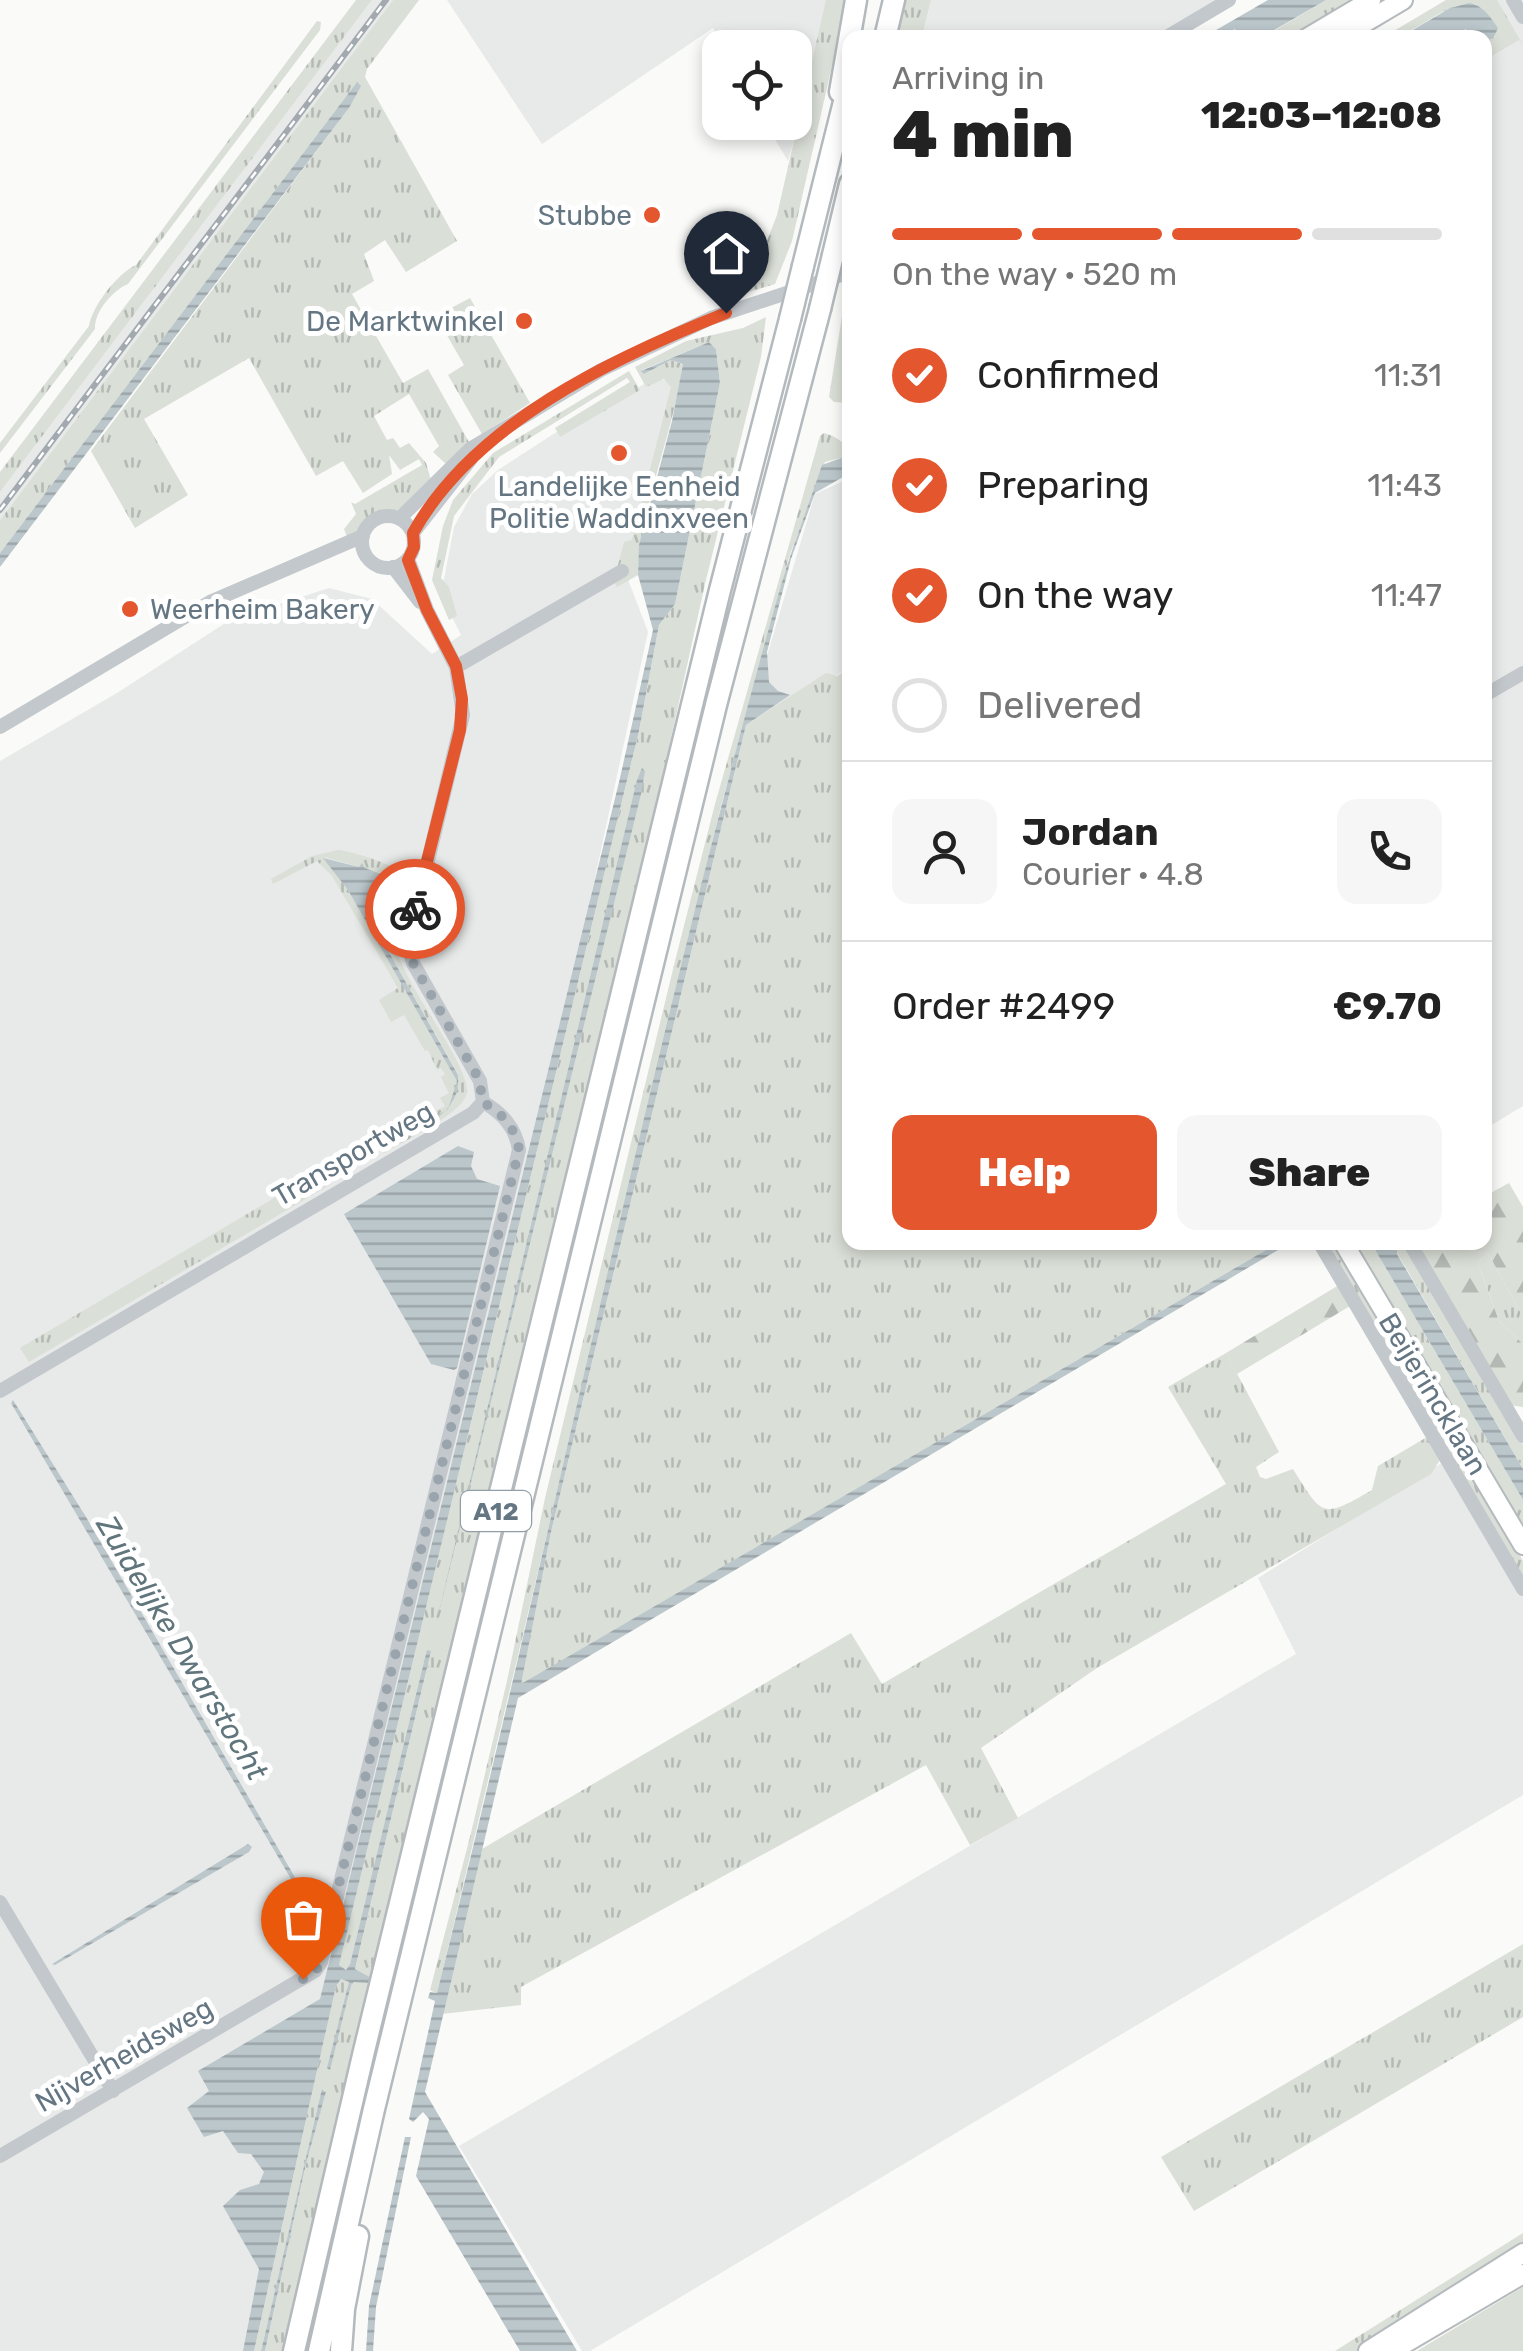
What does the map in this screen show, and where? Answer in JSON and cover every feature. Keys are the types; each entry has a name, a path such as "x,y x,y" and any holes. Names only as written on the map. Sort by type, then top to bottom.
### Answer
{"highway":[{"name":"A12","path":"851,30 856,0"},
{"path":"862,30 870,0"},
{"path":"887,30 894,0"},
{"name":"A12","path":"826,173 842,81"},
{"name":"A12","path":"294,2351 720,594 842,110"},
{"name":"A12","path":"318,2351 738,616 842,218"},
{"name":"A12","path":"341,2351 347,2294 395,2022"}],"main road":[{"path":"1320,30 1371,0"},
{"path":"1352,30 1403,0"},
{"name":"Beijerincklaan","path":"1349,1250 1523,1544"},
{"path":"1368,2351 1523,2253"},
{"path":"1392,2351 1523,2274"}],"street":[{"path":"1178,30 1229,0"},
{"path":"1513,0 1523,17"},
{"path":"400,518 455,462 591,376 726,313 842,275"},
{"path":"413,533 463,466 490,438"},
{"path":"377,518 400,518 413,533 414,547 408,560 392,568 376,565 365,553 363,536 377,518"},
{"path":"0,727 210,602 363,536"},
{"path":"318,558 365,553"},
{"path":"408,560 427,610 456,666 462,699 460,730 408,944 413,963 480,1081 482,1102"},
{"path":"392,568 427,610"},
{"path":"456,666 622,571"},
{"path":"1492,692 1523,673"},
{"name":"Transportweg","path":"0,1391 473,1113 482,1102"},
{"name":"Nijverheidsweg","path":"0,2156 316,1971 519,1150 515,1134 504,1118 482,1102"},
{"path":"1324,1250 1523,1589"},
{"path":"1413,1250 1523,1436"},
{"path":"0,1902 113,2090"}],"shaded area":[{"path":"372,0 393,0 0,520 0,492"},
{"path":"447,0 834,0 812,77 812,30 702,30 702,35 542,144"},
{"path":"931,0 1219,0 1167,30 924,30"},
{"path":"1268,0 1326,0 1274,30 1216,30"},
{"path":"1457,0 1523,0 1523,1106 1492,1125 1492,30 1456,30 1464,25"},
{"path":"1469,3 1482,9 1498,28 1493,39 1492,30 1413,30 1450,8"},
{"path":"357,82 361,86 349,108 0,567 0,553"},
{"path":"775,140 794,140 788,161"},
{"path":"709,342 716,349 720,383 675,604 659,625 639,731 339,1965 346,1970 350,1964 427,1650 431,1651 355,1969 370,1977 368,1983 351,1985 330,2070 327,2068 349,1982 341,1979 336,1986 254,2351 243,2351 259,2269 223,2206 240,2190 259,2184 264,2172 251,2154 238,2153 223,2131 204,2137 187,2108 209,2091 198,2071 320,1999 653,630 638,575 639,545 683,364 671,360 644,374 641,371"},
{"path":"655,378 675,383 630,557 629,582 648,632 539,1137 251,2351 0,2351 0,761 117,693 230,620 329,588 372,599 432,654 461,635 447,607 443,584 454,527 472,494 498,470 555,433"},
{"path":"842,458 842,478 815,493 791,559 767,652 769,682 790,695 746,725 551,1532 521,1684 1266,1250 1278,1250 518,1698 425,2092 577,2351 520,2351 416,2176 429,2119 423,2112 413,2122 409,2119 435,2001 428,1998 430,1992 437,1993 733,760 781,585 822,465"},
{"path":"842,482 842,672 747,723 815,494"},
{"path":"642,768 645,771 641,794 435,1628 637,780"},
{"path":"323,858 359,867 362,863 365,868 395,879 382,940 458,1075 457,1089 449,1106 457,1081 348,890"},
{"path":"445,1111 421,1128 384,1148"},
{"path":"458,1146 474,1152 471,1166 477,1179 500,1186 454,1370 431,1364 344,1214"},
{"path":"1375,1250 1397,1250 1523,1469 1523,1500"},
{"path":"13,1400 86,1517 315,1912 314,1918 11,1403"},
{"path":"1448,1459 1523,1595 1523,1795 590,2351 582,2351 459,2146 1296,1654 1258,1578"},
{"path":"248,1844 252,1847 249,1852 52,1964"},
{"path":"322,2089 326,2092 265,2351 261,2351"},
{"path":"405,2137 411,2137 376,2307 373,2351 366,2351 369,2306"}],"green space":[{"path":"356,0 372,0 0,492 0,472"},
{"path":"393,0 419,0 365,77 457,241 406,272 385,240 364,254 374,281 352,294 403,383 428,369 469,442 446,464 433,452 439,446 409,394 374,416 387,440 393,438 400,448 409,443 426,463 431,480 402,509 374,515 359,532 347,537 344,529 356,514 351,502 355,504 422,465 419,459 400,470 389,455 392,474 363,493 343,461 316,476 249,358 144,419 188,495 135,528 91,451 349,108 357,82 0,553 0,520"},
{"path":"826,0 847,0 792,241 775,284 742,294 777,215 794,140 812,140 812,61"},
{"path":"905,0 931,0 924,30 898,30"},
{"path":"1326,0 1361,0 1309,30 1275,30"},
{"path":"1446,0 1497,0 1523,45 1519,40 1492,56 1496,29 1476,4 1452,7 1412,30 1395,30"},
{"path":"317,21 321,22 320,30 128,284 106,302 95,329 0,453 0,443 89,326 107,291 136,265"},
{"path":"470,298 530,403 482,434 448,375 464,365 436,316"},
{"path":"842,316 842,402 829,397"},
{"path":"766,317 761,357 659,793 370,1977 355,1969 431,1651 350,1964 346,1970 339,1965 639,731 659,625 675,604 720,383 716,349 709,342 642,370 644,374 671,360 683,364 645,522 638,575 617,587 614,581 624,542 632,540 671,387 664,379 646,387 635,367 686,341 743,328"},
{"path":"629,371 640,390 560,437 555,428 630,382 627,378 499,457 454,516 441,578 449,587 457,616 449,620 432,580 443,526 453,500 493,453"},
{"path":"824,433 842,442 842,459 825,462 789,557 721,806 437,1994 430,1990 470,1837 545,1498 675,961 715,804"},
{"path":"826,673 837,676 842,673 842,1250 1266,1250 520,1685 551,1532 746,725"},
{"path":"345,851 386,864 408,877 396,919 395,944 466,1084 466,1096 452,1112 384,1153 378,1145 445,1106 440,1098 449,1093 441,1077 445,1074 441,1068 437,1070 404,1015 391,1022 379,1000 398,988 332,876 317,861 273,884 271,879 312,856","holes":["324,857 389,875 396,883 382,940 458,1074 459,1082 451,1107 457,1081 451,1066 348,890"]},
{"path":"326,1163 332,1169 331,1184 29,1362 20,1348 308,1178"},
{"path":"1509,1183 1523,1207 1523,1317 1488,1253 1478,1263 1499,1321 1523,1344 1523,1407 1509,1405 1418,1250 1492,1250 1492,1192"},
{"path":"1329,1250 1343,1250 1523,1561 1523,1581"},
{"path":"1357,1250 1375,1250 1523,1500 1523,1529"},
{"path":"1408,1250 1523,1445 1523,1469 1396,1251"},
{"path":"1488,1253 1523,1317 1523,1344 1499,1321 1478,1263"},
{"path":"1339,1285 1350,1306 1237,1374 1226,1353"},
{"path":"1226,1353 1279,1452 1256,1467 1260,1477 1266,1479 1293,1469 1318,1504 1333,1509 1372,1490 1378,1466 1427,1437 1440,1460 1431,1474 1097,1668 981,1748 1018,1818 970,1845 926,1765 521,1987 521,2005 442,2014 482,1849 851,1633 882,1684 1226,1484 1168,1387"},
{"path":"1523,1944 1523,2017 1194,2211 1161,2157"},
{"path":"341,1979 349,1982 329,2070 351,1984 368,1983 282,2351 265,2351 326,2092 323,2089 261,2351 254,2351 336,1986"},
{"path":"1523,2233 1523,2249 1364,2351 1335,2351"},
{"path":"1523,2287 1523,2351 1417,2351"}],"railway":[{"path":"0,510 386,0"}],"way so far":[{"path":"303,1979 316,1971 320,1962 520,1145 498,1111 482,1102 480,1081 413,963 408,944 415,909"}],"place":[{"name":"Stubbe","path":"652,215"},
{"name":"De Marktwinkel","path":"524,321"},
{"name":"Landelijke Eenheid Politie Waddinxveen","path":"619,453"},
{"name":"Weerheim Bakery","path":"130,609"}],"route":[{"path":"415,909 460,730 462,699 456,666 427,610 408,560 414,547 413,533 463,466 490,438 601,370 726,313"}],"water label":[{"name":"Zuidelijke Dwarstocht","path":"182,1648"}]}
